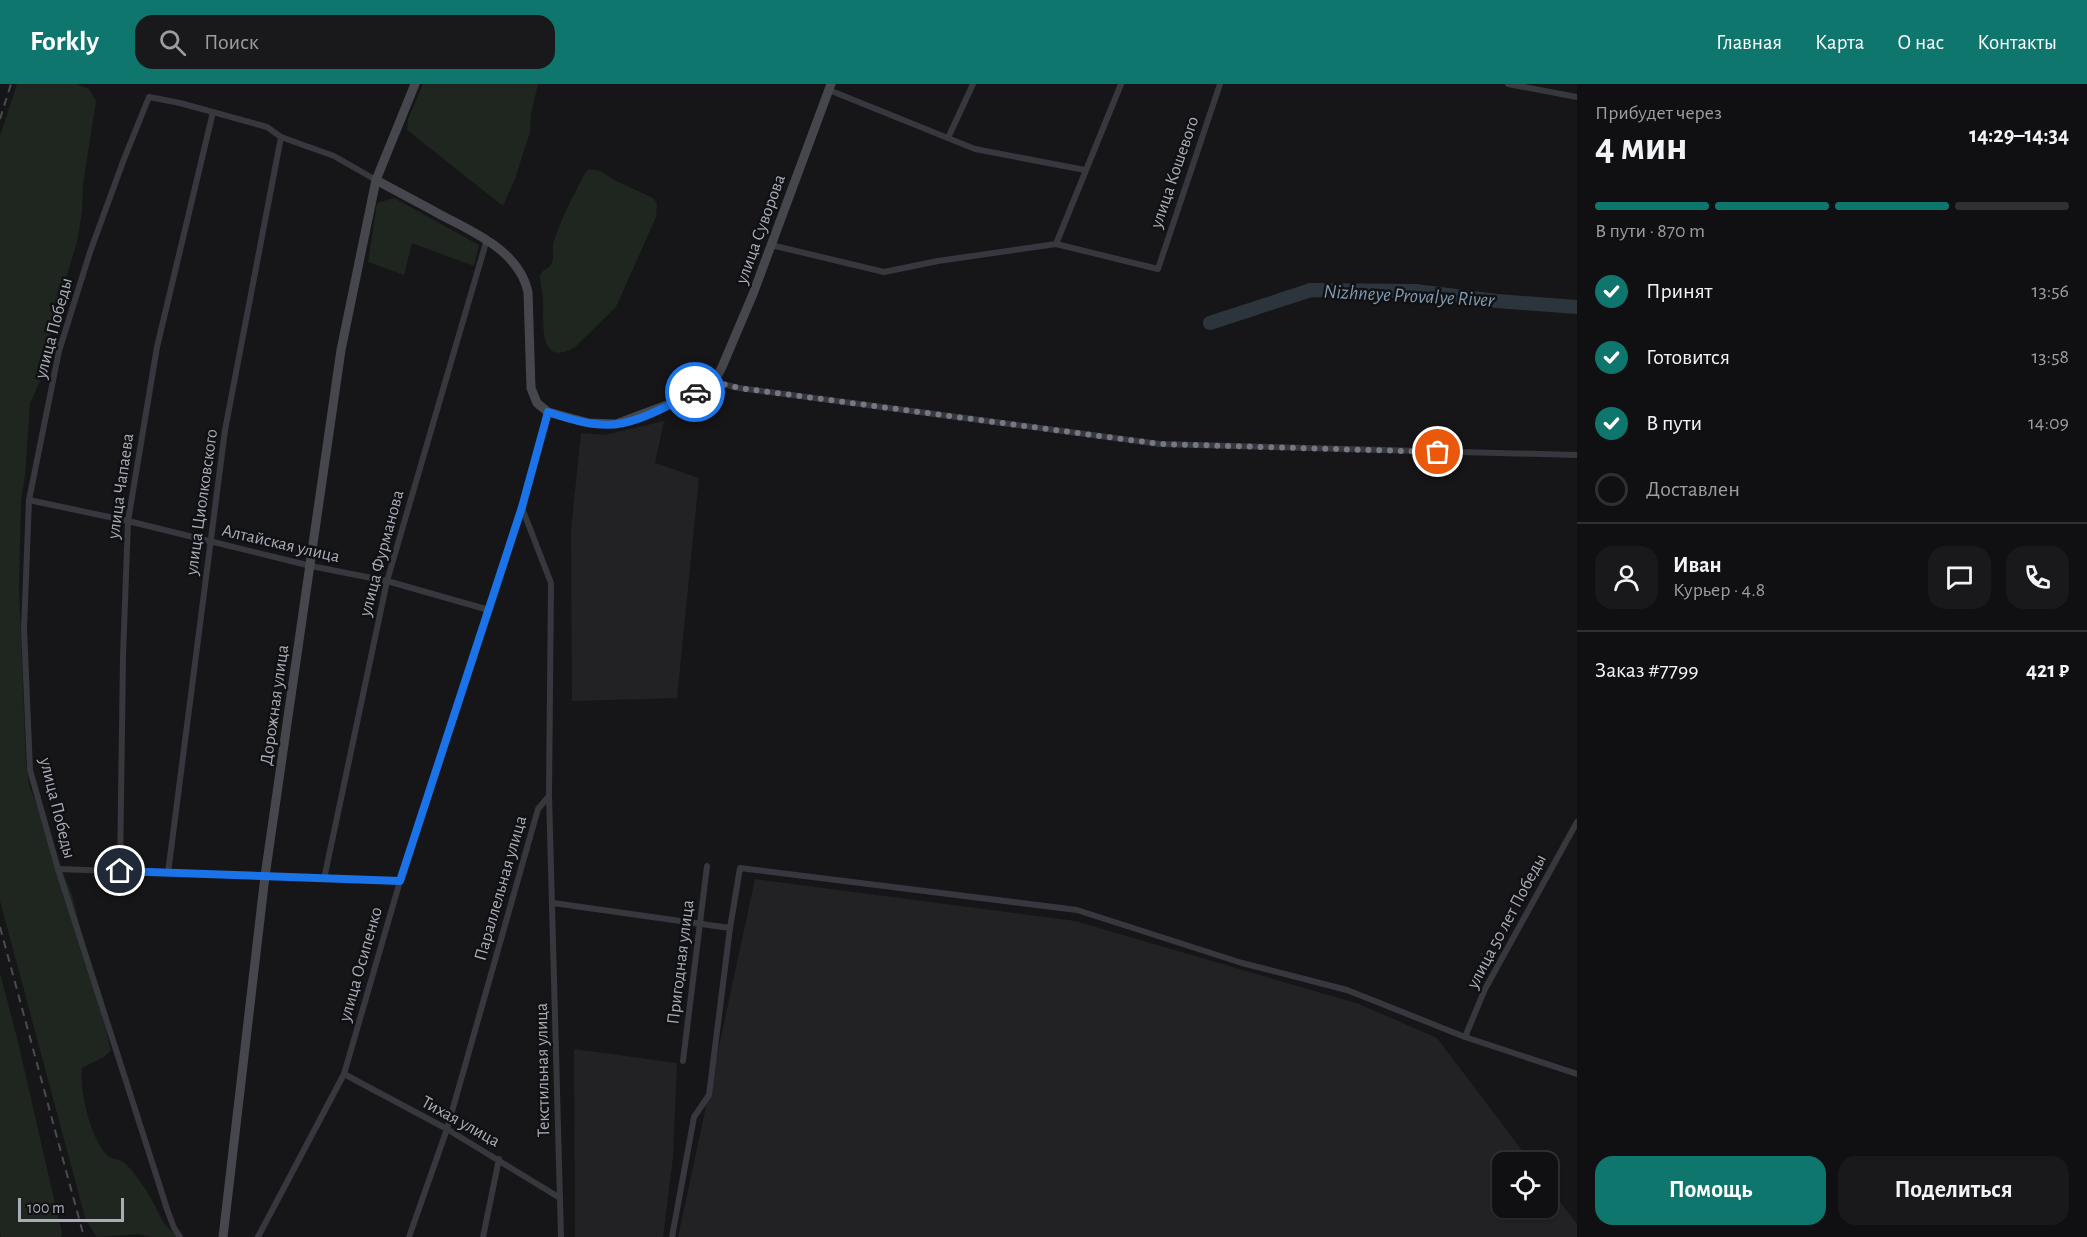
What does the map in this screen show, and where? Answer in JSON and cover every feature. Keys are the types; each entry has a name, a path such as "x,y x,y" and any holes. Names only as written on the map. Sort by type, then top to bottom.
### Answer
{"main road":[{"name":"Дорожная улица","path":"223,1237 266,876 340,350 376,180 415,84"},
{"name":"улица Суворова","path":"714,382 736,336 830,87"},
{"path":"376,180 487,239 510,259 526,283 528,292 531,388 537,403 548,412 589,423 616,424 675,402 714,382"}],"street":[{"path":"948,138 973,84"},
{"path":"771,245 885,272 938,261 1056,244 1121,84"},
{"name":"улица Кошевого","path":"1056,244 1158,269 1220,84"},
{"path":"1508,84 1577,98"},
{"path":"830,87 975,149 1085,170"},
{"name":"улица Победы","path":"180,1237 168,1212 58,869 30,770 24,630 29,500 59,351 124,159 149,97 213,112"},
{"path":"213,112 267,128 280,137 334,156 376,180"},
{"name":"улица Чапаева","path":"120,871 123,656 128,521 157,347 213,112"},
{"name":"улица Циолковского","path":"168,873 225,430 280,137"},
{"name":"улица Фурманова","path":"324,879 387,581 487,239"},
{"path":"714,382 751,390 1160,444 1577,455"},
{"name":"улица Осипенко","path":"258,1237 344,1074 400,881 522,507 548,412"},
{"name":"Алтайская улица","path":"29,500 128,521 311,566 387,581 489,610"},
{"name":"Параллельная улица","path":"409,1237 447,1129 538,809 549,795 551,583 522,507"},
{"name":"Текстильная улица","path":"549,795 561,1237"},
{"name":"улица 50 лет Победы","path":"1465,1037 1485,989 1577,822"},
{"name":"Пригодная улица","path":"683,1061 707,866"},
{"path":"672,1237 694,1117 709,1095 740,868 1077,910 1242,963 1347,990 1465,1037 1577,1073"},
{"path":"58,869 400,881"},
{"path":"553,903 730,928"},
{"name":"Тихая улица","path":"344,1074 447,1129 560,1198"},
{"path":"483,1237 499,1159"}],"shaded area":[{"path":"17,84 76,84 89,89 96,101 77,242 60,298 41,378 30,404 21,501 19,586 26,766 30,788 72,895 111,1050 104,1057 82,1068 82,1088 87,1114 101,1148 109,1157 126,1164 148,1192 164,1223 177,1237 151,1237 138,1234 97,1237 86,1221 0,901 0,136"},
{"path":"423,84 538,84 531,114 530,132 515,179 503,206 407,130 408,119"},
{"path":"589,169 600,171 653,198 657,204 656,217 616,307 575,347 563,352 554,352 545,340 540,276 552,263 553,244 560,224"},
{"path":"394,198 479,245 474,266 412,243 404,275 368,262 377,203"},
{"path":"664,421 655,463 699,478 677,698 572,701 571,530 581,433 605,435"},
{"path":"755,879 1075,921 1359,1004 1437,1038 1523,1152 1492,1152 1492,1218 1558,1218 1558,1199 1577,1224 1577,1237 678,1237"},
{"path":"0,973 62,1232 61,1237 1,1237 0,1233"},
{"path":"574,1049 677,1063 673,1157 663,1237 575,1237"}],"waterway":[{"name":"Nizhneye Provalye River","path":"1210,323 1311,290 1415,291 1497,301 1577,307"}],"railway":[{"path":"0,119 11,84"},
{"path":"0,927 84,1237"}],"way so far":[{"path":"695,392 714,382 739,388 1160,444 1438,452"}],"route":[{"path":"120,871 400,881 522,507 548,412 589,423 616,424 643,416 695,392"}]}
